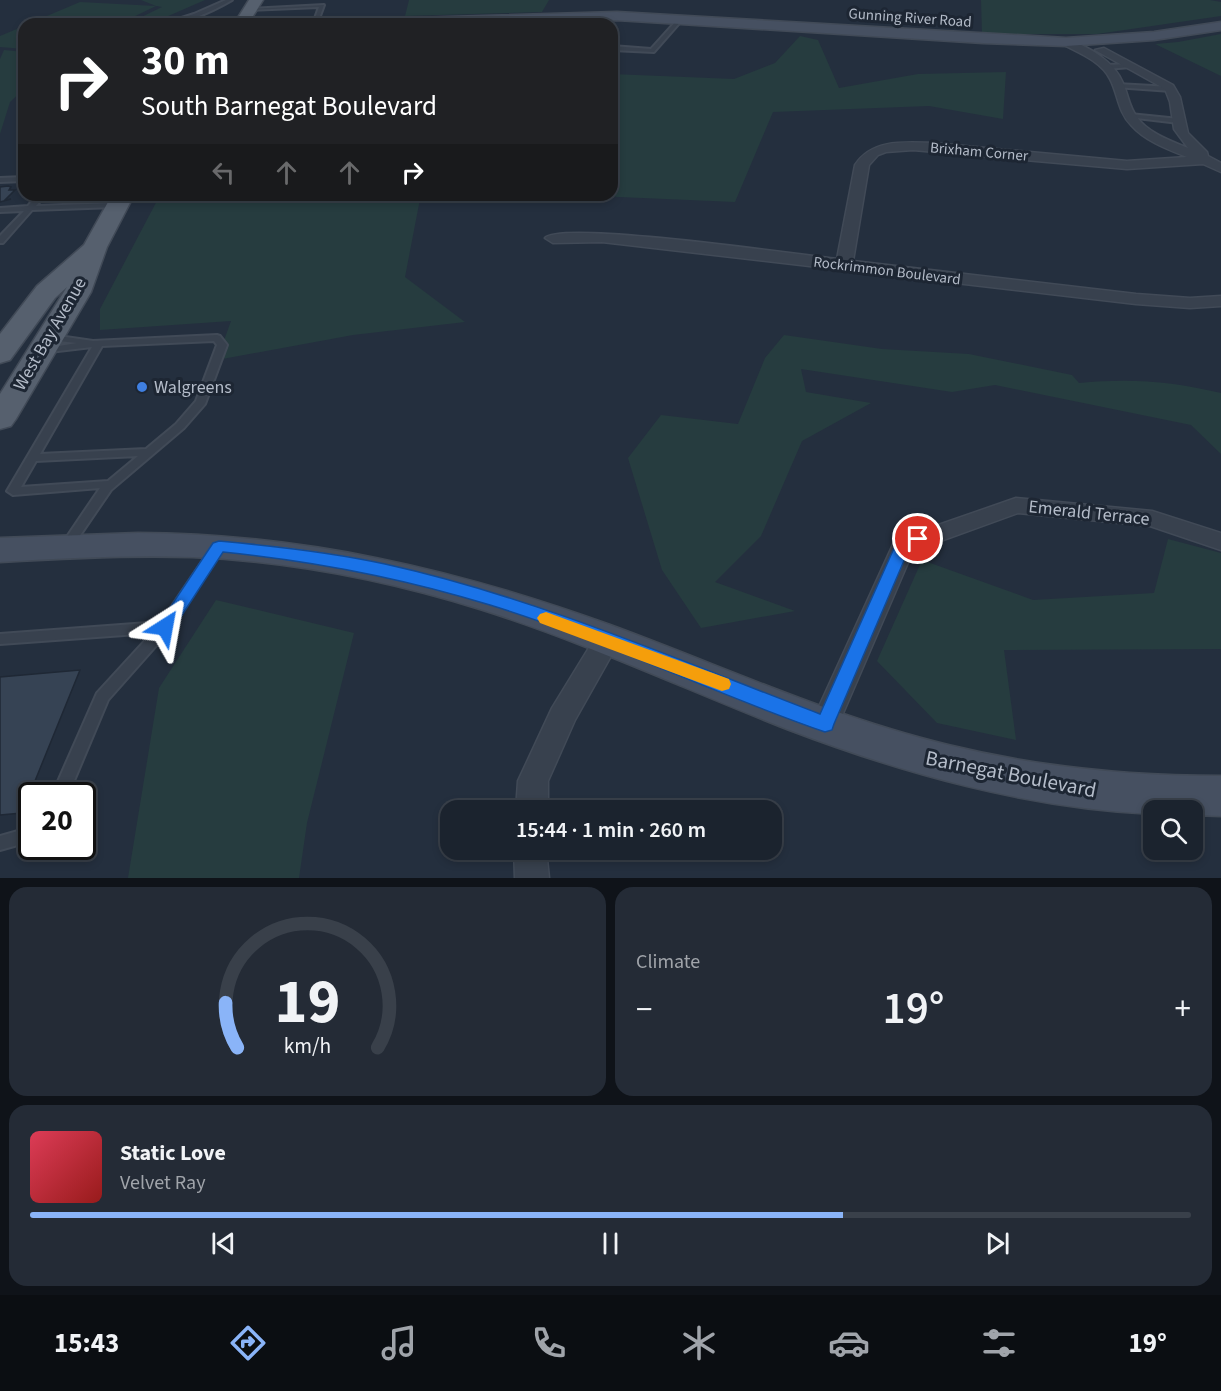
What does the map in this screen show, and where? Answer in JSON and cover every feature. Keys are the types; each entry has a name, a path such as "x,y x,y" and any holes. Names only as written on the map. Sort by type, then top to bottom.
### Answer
{"main road":[{"path":"245,18 254,4"},
{"name":"West Bay Avenue","path":"0,419 78,292 95,247 119,201"},
{"name":"West Bay Avenue","path":"0,354 46,292 95,247"},
{"path":"32,311 27,337 31,344 48,344"}],"street":[{"name":"Gunning River Road","path":"526,18 580,16 680,20 1066,42 1154,36 1221,26"},
{"path":"1066,42 1106,67 1113,74 1130,116 1149,134 1221,168"},
{"path":"1087,42 1171,89 1175,94 1180,128 1188,141 1206,160"},
{"name":"Brixham Corner","path":"844,266 862,165 865,157 874,151 909,146 932,147 1127,165 1206,160"},
{"name":"Rockrimmon Boulevard","path":"553,238 602,237 1136,300 1190,303 1221,301"},
{"name":"Emerald Terrace","path":"825,724 903,546 1016,505 1152,519 1221,542"},
{"name":"Barnegat Boulevard","path":"0,550 219,546 272,551 386,570 495,600 607,639 825,724 909,753 1000,776 1109,792 1221,796"},
{"path":"532,800 533,781 562,716 607,639"},
{"path":"531,860 532,878"}],"lane":[{"path":"186,18 230,0"},
{"path":"254,4 322,6 317,18"},
{"path":"619,49 652,51 680,20"},
{"path":"1106,67 1129,66"},
{"path":"1117,86 1171,89"},
{"path":"1130,116 1179,121"},
{"path":"0,180 18,179"},
{"path":"0,241 36,201"},
{"path":"0,210 109,201"},
{"path":"48,344 217,338 222,345 201,402 180,426 111,484 66,547"},
{"path":"48,344 99,343"},
{"path":"99,343 13,490 111,484"},
{"path":"33,458 148,452"},
{"path":"66,782 102,697 165,627 219,546"},
{"path":"0,639 165,627"},
{"path":"0,843 18,838"}],"green space":[{"path":"141,0 205,0 164,18 139,18 162,7"},
{"path":"409,0 549,0 542,12 405,16"},
{"path":"981,0 1210,0 1221,2 1221,16 1097,34 982,34"},
{"path":"80,2 156,6 131,18 42,18"},
{"path":"18,28 18,48 0,47 0,36"},
{"path":"1221,34 1221,76 1155,44 1178,42"},
{"path":"800,36 818,40 839,88 918,74 1006,72 1003,119 929,106 773,112 735,202 618,197 618,74 734,79 775,63"},
{"path":"4,50 18,51 18,95 10,102 0,134 0,59"},
{"path":"157,201 420,201 405,277 465,322 353,335 217,360 231,321 100,330 100,309"},
{"path":"784,335 882,349 969,354 1072,375 1079,383 1150,382 1221,393 1221,454 1191,425 995,385 952,392 801,369 806,392 871,403 802,441 761,536 715,582 795,611 701,628 662,570 628,458 661,415 738,424 765,358"},
{"path":"1168,539 1221,553 1221,649 1004,650 1016,740 937,723 877,661 922,560 1033,600 1154,593"},
{"path":"216,600 354,633 307,823 299,878 128,878 159,688"}],"building":[{"path":"0,187 11,187 9,190 15,190 5,200 11,199 0,202"},
{"path":"80,670 35,782 18,782 18,813 0,815 0,677"}],"slow traffic":[{"path":"546,618 722,684"}],"place":[{"name":"Walgreens","path":"142,387"}],"route":[{"path":"165,627 219,546 272,551 386,570 495,600 607,639 825,724 903,546 918,539"}]}
